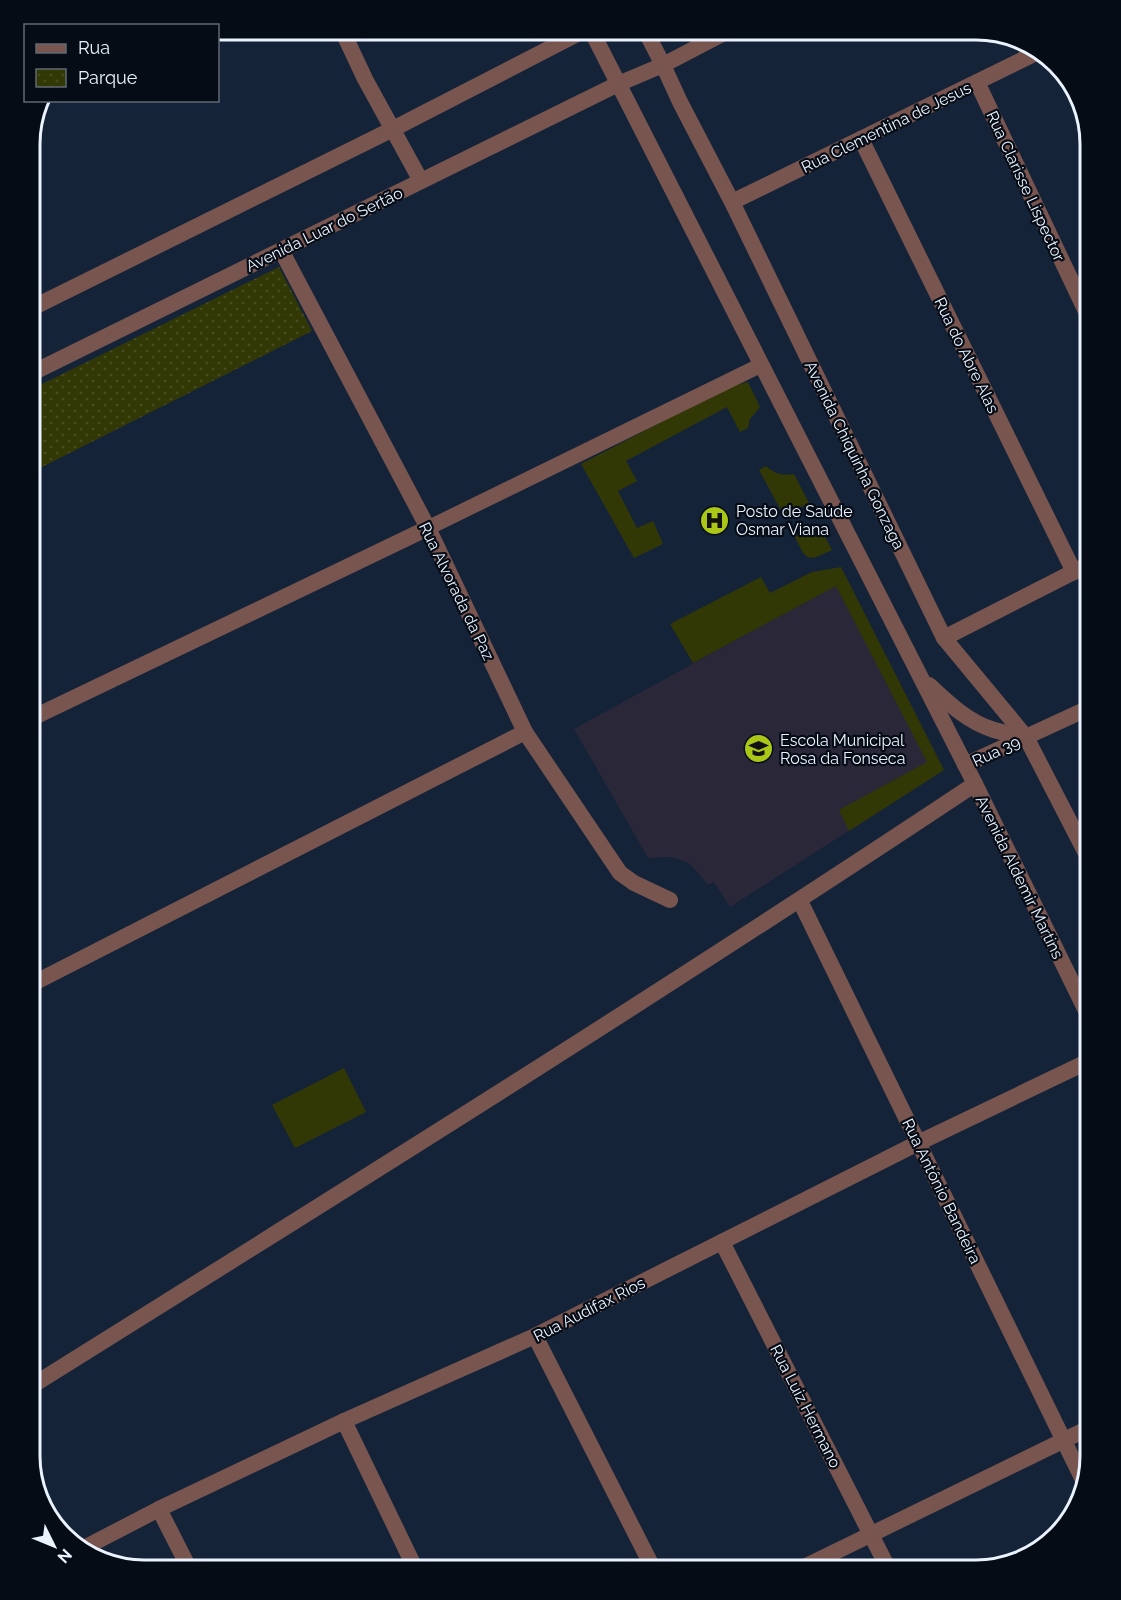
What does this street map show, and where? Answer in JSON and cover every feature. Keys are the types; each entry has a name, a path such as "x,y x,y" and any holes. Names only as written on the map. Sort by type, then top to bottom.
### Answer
{"street":[{"path":"347,40 421,181"},
{"path":"41,304 393,129 565,41"},
{"path":"596,41 965,765"},
{"name":"Avenida Chiquinha Gonzaga","path":"650,41 732,202 944,638 1026,737 1080,842"},
{"name":"Avenida Luar do Sertão","path":"41,369 710,41"},
{"name":"Rua Clementina de Jesus","path":"732,202 1030,56"},
{"name":"Rua Clarisse Lispector","path":"977,82 1080,299"},
{"name":"Rua do Abre Alas","path":"861,139 1074,572"},
{"name":"Rua Alvorada da Paz","path":"281,250 428,528 525,732 620,873 634,883 670,900"},
{"path":"41,714 428,528"},
{"path":"944,638 1080,568"},
{"path":"919,675 948,704 969,718 993,730 1026,737"},
{"name":"Rua 39","path":"965,765 1080,712"},
{"path":"40,980 525,732"},
{"name":"Avenida Aldemir Martins","path":"965,765 1080,999"},
{"path":"40,1381 440,1131 800,901 975,784"},
{"name":"Rua Antônio Bandeira","path":"800,901 1079,1472"},
{"name":"Rua Audifax Rios","path":"92,1545 159,1509 344,1421 535,1336 918,1143 1080,1065"},
{"name":"Rua Luiz Hermano","path":"722,1242 885,1560"},
{"path":"535,1336 649,1560"},
{"path":"344,1421 411,1559"},
{"path":"819,1560 1080,1432"},
{"path":"159,1509 184,1559"}],"lane":[{"path":"428,528 761,365"}],"shaded area":[{"name":"Escola Municipal Rosa da Fonseca","path":"847,579 944,770 730,907 714,882 708,885 687,862 671,857 648,858 574,729"}],"green space":[{"path":"279,267 312,331 41,468 41,385"},
{"path":"748,382 760,407 750,419 748,428 740,432 727,407 626,461 637,481 618,491 637,528 653,521 663,544 634,558 581,464 730,386"},
{"path":"766,466 779,474 794,474 809,503 784,516 759,470"},
{"path":"794,535 825,537 832,550 816,557 808,557"},
{"path":"841,567 944,770 849,831 839,810 927,762 836,586 693,663 670,624 761,577 770,593 812,572"},
{"path":"344,1068 366,1112 295,1148 272,1105"}],"place":[{"name":"Posto de Saúde Osmar Viana","path":"715,520"},
{"name":"Escola Municipal Rosa da Fonseca","path":"759,749"}]}
